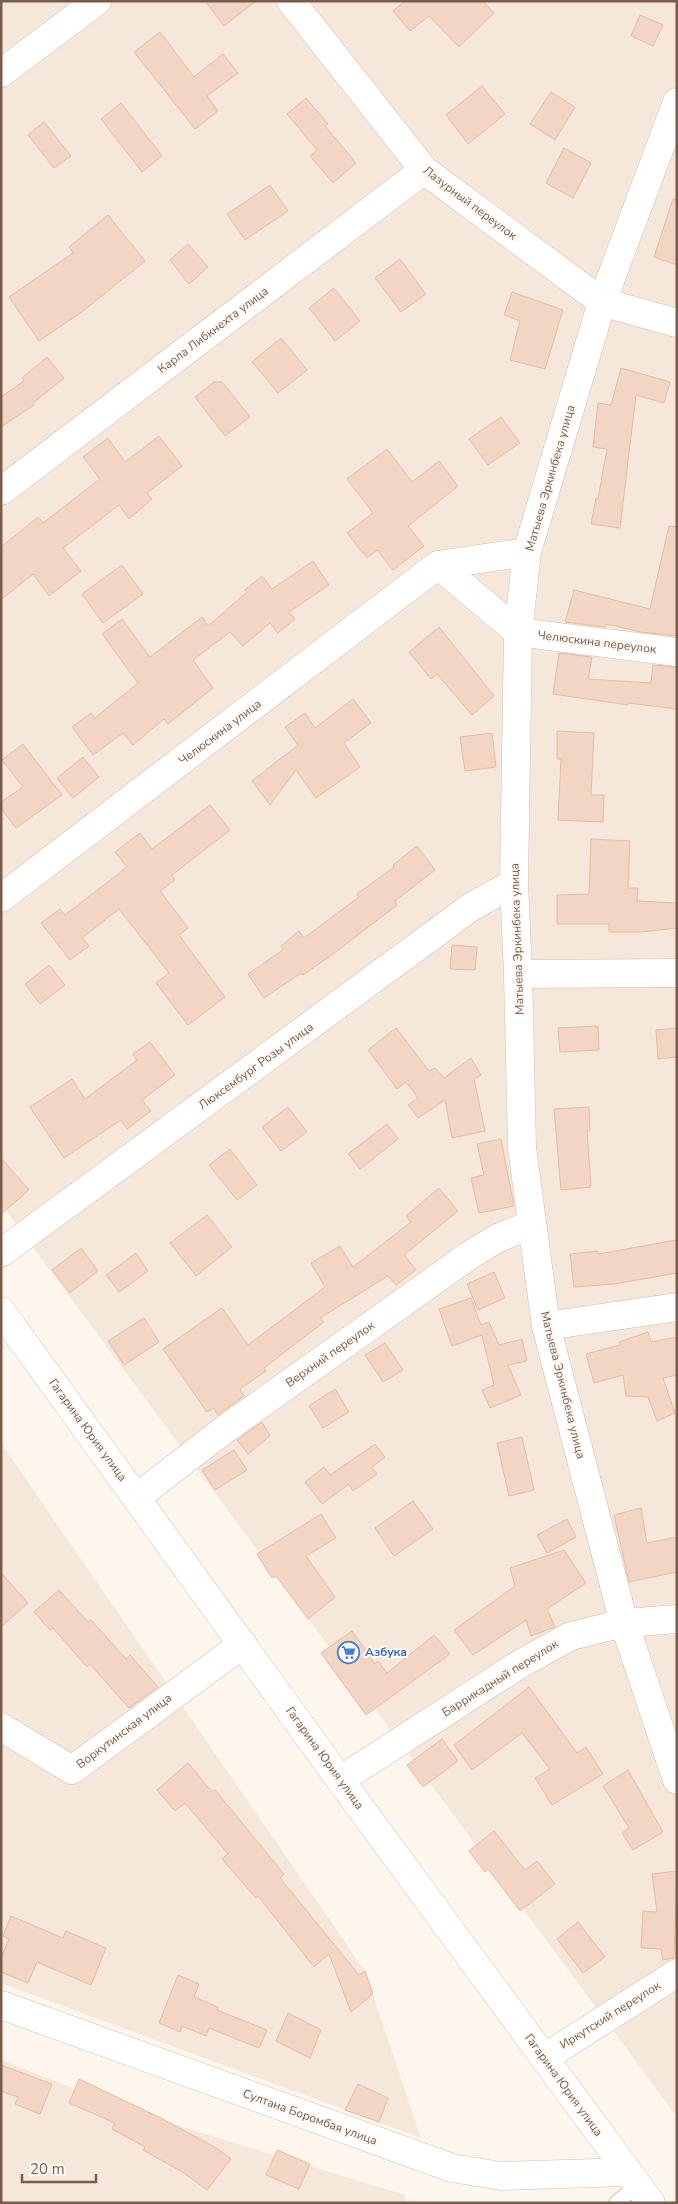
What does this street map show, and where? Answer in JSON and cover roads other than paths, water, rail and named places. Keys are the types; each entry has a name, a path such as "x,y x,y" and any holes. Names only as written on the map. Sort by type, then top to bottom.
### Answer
{"street":[{"path":"1,73 97,1"},
{"name":"Лазурный переулок","path":"291,1 424,170 602,302 677,323"},
{"name":"Матыева Эркинбека улица","path":"677,102 602,302 528,552 518,632 514,884 522,1148 546,1326 624,1623 677,1780"},
{"name":"Карла Либкнехта улица","path":"1,490 424,170"},
{"name":"Челюскина улица","path":"1,898 438,565 528,552"},
{"path":"438,565 518,632"},
{"name":"Челюскина переулок","path":"518,632 677,652"},
{"name":"Люксембург Розы улица","path":"1,1253 471,907 514,884"},
{"path":"518,974 677,973"},
{"name":"Верхний переулок","path":"137,1497 228,1427 470,1255 498,1238 532,1224"},
{"path":"546,1326 677,1307"},
{"name":"Гагарина Юрия улица","path":"1,1311 340,1780 639,2187"},
{"name":"Баррикадный переулок","path":"340,1780 545,1649 571,1636 624,1623 677,1619"},
{"name":"Воркутинская улица","path":"1,1727 72,1770 243,1644"},
{"name":"Иркутский переулок","path":"544,2058 677,1973"},
{"name":"Султана Боромбая улица","path":"1,2005 452,2168 501,2176 639,2187"}],"lane":[{"path":"616,2203 639,2187"}],"place":[{"name":"Азбука","path":"349,1652"}]}
